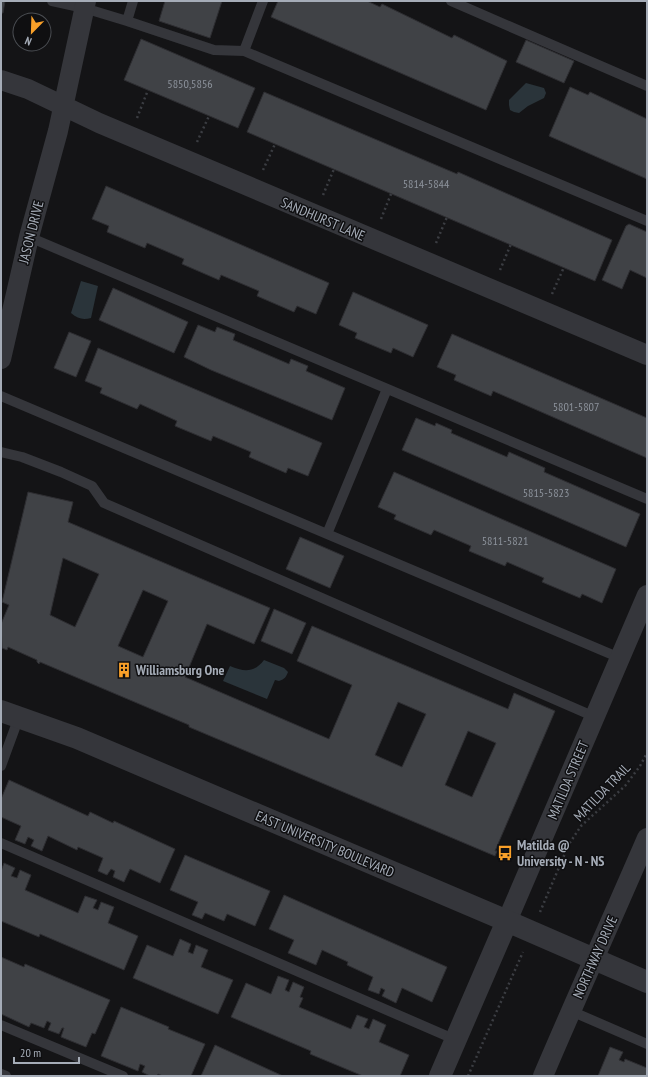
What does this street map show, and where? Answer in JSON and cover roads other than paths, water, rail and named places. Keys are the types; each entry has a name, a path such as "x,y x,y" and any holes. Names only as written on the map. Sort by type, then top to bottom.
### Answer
{"street":[{"name":"JASON DRIVE","path":"1,359 29,237 58,131 62,105 85,5"},
{"name":"SANDHURST LANE","path":"1,80 28,89 98,124 647,355"},
{"name":"MATILDA STREET","path":"440,1076 647,595"},
{"name":"EAST UNIVERSITY BOULEVARD","path":"10,714 84,741 647,982"},
{"name":"NORTHWAY DRIVE","path":"543,1076 647,838"}],"lane":[{"path":"52,1 85,5 127,21 214,50 244,50 647,221"},
{"path":"127,21 134,1"},
{"path":"244,50 263,1"},
{"path":"451,1 647,86"},
{"path":"29,237 647,499"},
{"path":"327,534 387,389"},
{"path":"1,396 620,658"},
{"path":"1,452 22,457 92,486 104,503 595,717"},
{"path":"1,766 10,714"},
{"path":"1,843 456,1040"},
{"path":"571,1011 647,1044"},
{"path":"1,1025 123,1076"},
{"path":"1,1074 6,1076"}],"place":[{"name":"Williamsburg One","path":"124,670"},
{"name":"Matilda @ University - N - NS","path":"505,853"}]}
